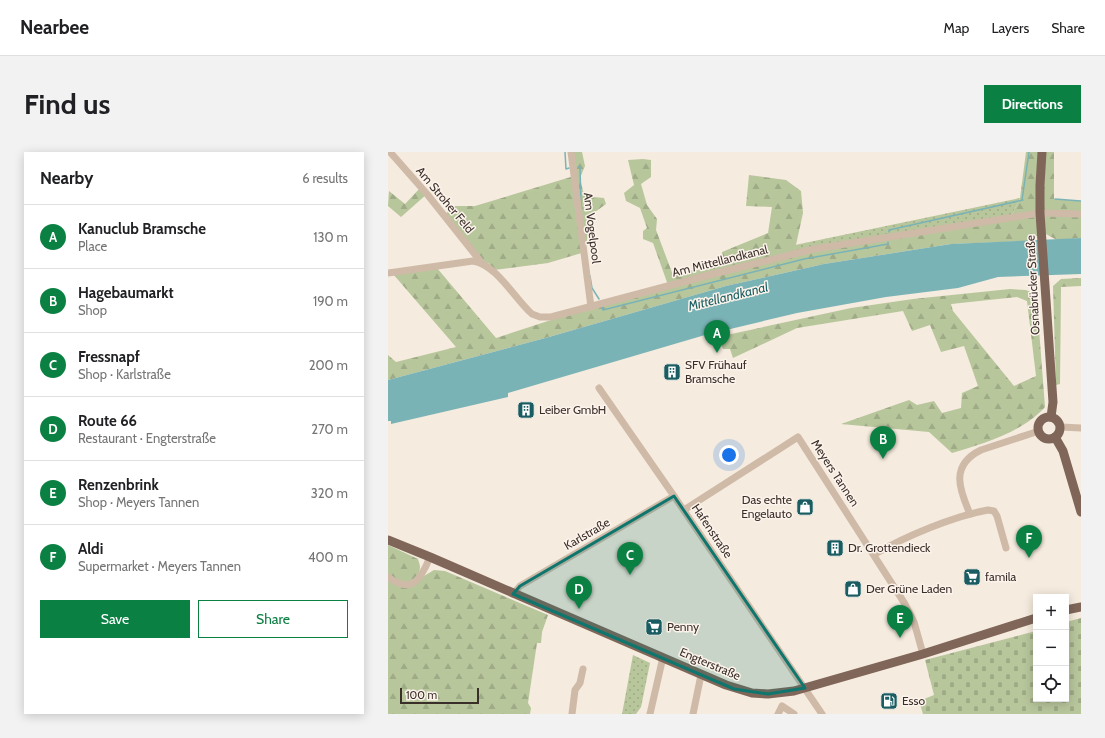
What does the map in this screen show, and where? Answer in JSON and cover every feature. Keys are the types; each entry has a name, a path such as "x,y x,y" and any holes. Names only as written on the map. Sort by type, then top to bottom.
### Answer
{"main road":[{"name":"Osnabrücker Straße","path":"1042,152 1040,213 1052,402 1051,417"},
{"path":"1051,417 1056,419 1060,428 1055,437 1045,438 1039,431 1038,426 1042,419 1051,417"},
{"path":"1055,437 1063,451 1081,512"},
{"name":"Engterstraße","path":"388,540 734,688 752,693 783,693 805,688 923,654 1033,619"},
{"path":"1069,609 1081,607"}],"street":[{"name":"Am Stroher Feld","path":"390,152 427,194 481,262"},
{"name":"Am Vogelpool","path":"571,152 591,307"},
{"name":"Am Mittellandkanal","path":"481,262 493,270 524,307 536,316 551,317 709,274 814,249 1040,213 1081,214"},
{"path":"388,273 473,261 481,262"},
{"name":"Hafenstraße","path":"599,388 684,510 822,714"},
{"path":"1060,428 1081,428"},
{"path":"970,514 960,488 959,478 964,462 972,454 981,450 1039,431"},
{"name":"Meyers Tannen","path":"684,510 798,437 875,554 905,604 914,622 923,654"},
{"name":"Karlstraße","path":"513,594 520,586 674,496"},
{"path":"875,554 891,545 970,514 988,510 994,511 998,516 1006,548"},
{"path":"388,577 403,586 411,584 419,579 430,557"},
{"path":"650,714 663,658"},
{"path":"572,714 575,690 580,683 583,670"},
{"path":"693,714 701,674"},
{"path":"778,714 782,706 794,714"}],"highlighted area":[{"path":"674,496 805,688 768,694 734,689 513,594 520,586"}],"green space":[{"path":"571,152 582,152 585,166 580,178 583,191 594,197 604,198 606,204 591,215 585,252 548,263 494,270 488,263 480,264 445,214 455,206 475,206 574,176"},
{"path":"1026,152 1054,152 1054,199 1081,201 1081,238 1057,240 1042,232 1030,241 951,244 824,264 726,286 549,337 388,380 388,355 396,362 456,347 393,274 437,268 496,338 591,307 668,285 653,243 643,239 643,231 647,228 640,208 626,201 624,193 634,185 628,160 651,160 651,177 641,184 647,205 657,219 656,230 673,275 723,263 722,252 768,233 772,207 746,206 749,175 786,180 801,191 803,213 794,254 1011,217 1020,198"},
{"path":"421,187 427,194 401,217 388,206 389,191 405,204"},
{"path":"1020,198 1011,217 794,254 795,245"},
{"path":"1081,278 1081,286 1061,287 1060,384 1056,385 1053,286 1061,279"},
{"path":"1010,289 1026,290 1033,293 1037,303 1045,407 1036,416 1002,436 952,453 929,432 841,424 909,400 917,405 934,401 942,413 961,408 962,393 978,386 964,346 941,352 930,325 912,331 903,311 797,328 733,358 730,349 723,349 720,341 722,336 851,308 913,299","holes":["1017,297 1027,301 1036,376 1014,386 953,311 951,304"]},
{"path":"388,545 418,559 420,566 419,579 434,570 445,571 548,615 542,632 541,643 537,643 528,703 531,708 530,714 388,714"},
{"path":"1081,618 1081,714 923,714 919,701 934,695 925,660 1033,632 1033,702 1069,702 1069,621"},
{"path":"633,655 650,663 641,707 636,714 622,714"}],"water":[{"name":"Mittellandkanal","path":"1081,238 1081,274 998,277 958,288 886,297 797,313 705,335 508,393 508,397 391,424 391,421 388,421 388,380 549,337 726,286 824,264 951,244"}],"waterway":[{"path":"565,152 566,169 569,168"},
{"path":"1022,200 1029,152"},
{"path":"578,167 580,167 581,205"},
{"path":"1055,199 1081,201"},
{"path":"889,232 889,230 1023,200"},
{"path":"602,307 603,310 804,259 888,244 888,242"},
{"path":"590,276 592,288 599,299"}],"place":[{"name":"Kanuclub Bramsche","path":"717,353"},
{"name":"SFV Frühauf Bramsche","path":"672,372"},
{"name":"Leiber GmbH","path":"526,410"},
{"name":"Hagebaumarkt","path":"883,459"},
{"name":"Das echte Engelauto","path":"805,507"},
{"name":"Dr. Grottendieck","path":"835,548"},
{"name":"Aldi","path":"1029,558"},
{"name":"Fressnapf","path":"630,575"},
{"name":"famila","path":"972,577"},
{"name":"Der Grüne Laden","path":"853,589"},
{"name":"Route 66","path":"579,609"},
{"name":"Penny","path":"654,627"},
{"name":"Renzenbrink","path":"900,638"},
{"name":"Esso","path":"889,701"}]}
